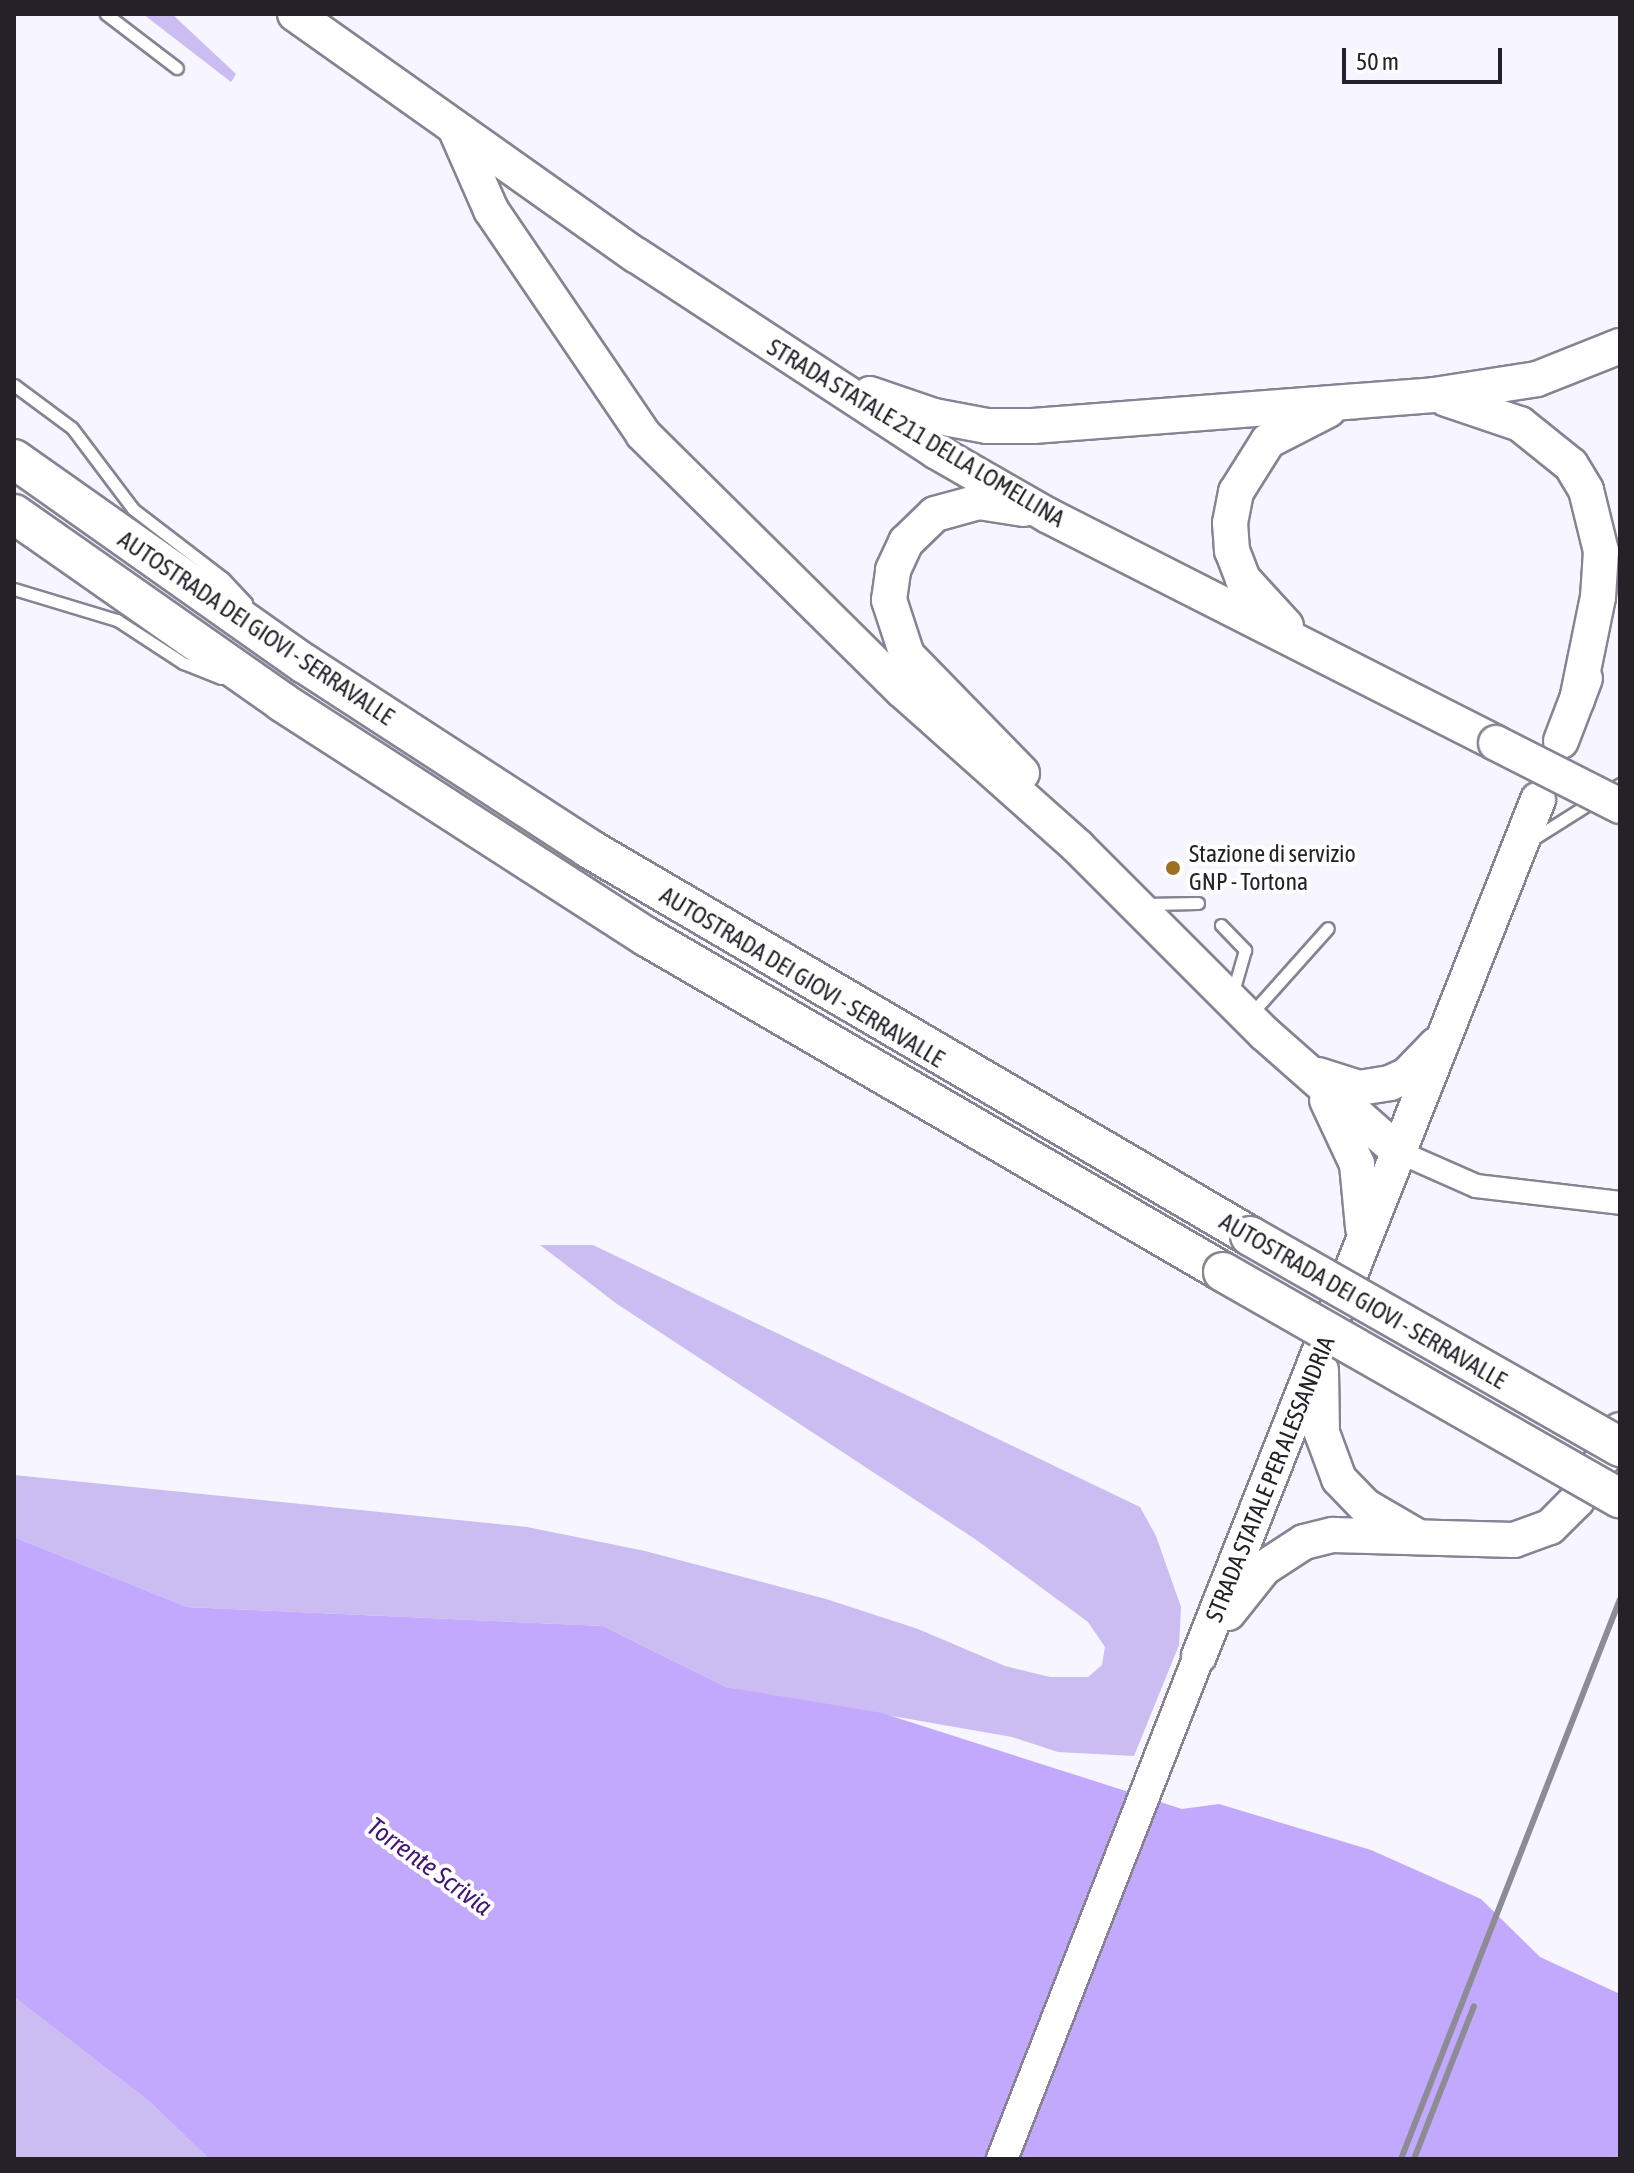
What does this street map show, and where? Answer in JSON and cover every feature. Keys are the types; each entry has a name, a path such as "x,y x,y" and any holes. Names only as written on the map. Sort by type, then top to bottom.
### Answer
{"highway":[{"name":"AUTOSTRADA DEI GIOVI - SERRAVALLE","path":"14,459 305,664 675,902 1620,1447"},
{"name":"AUTOSTRADA DEI GIOVI - SERRAVALLE","path":"14,514 282,702 647,937 1223,1272 1620,1498"}],"main road":[{"name":"STRADA STATALE 211 DELLA LOMELLINA","path":"295,14 793,362 1047,515 1352,673 1615,799"},
{"path":"455,127 491,210 643,434 902,690 1078,847 1239,1009 1399,1152"},
{"path":"793,362 886,401 987,426 1434,395 1537,379 1620,346"},
{"path":"1434,395 1520,424 1571,465 1586,490 1601,551 1598,597 1577,700"},
{"path":"1348,401 1294,423 1268,441 1236,492 1230,523 1232,551 1259,602 1352,673"},
{"path":"1047,515 979,502 935,514 906,542 893,570 889,600 907,655 1015,764 1078,847"},
{"path":"1561,741 1620,593"},
{"name":"STRADA STATALE PER ALESSANDRIA","path":"1002,2159 1538,800"},
{"path":"1310,1073 1359,1088 1390,1083 1407,1075 1449,1031"},
{"path":"1310,1073 1351,1143 1361,1184 1363,1244"},
{"path":"1322,1351 1322,1433 1339,1479 1365,1506 1415,1535"},
{"path":"1199,1656 1245,1588 1282,1553 1333,1535 1514,1540 1550,1527 1577,1500 1620,1430"}],"street":[{"path":"1399,1152 1476,1186 1620,1203"}],"lane":[{"path":"106,14 177,68"},
{"path":"14,385 72,428 133,509 223,578 305,664"},
{"path":"14,589 117,620 183,663 282,702"},
{"path":"1520,848 1615,799"},
{"path":"1135,904 1198,903"},
{"path":"1221,925 1245,950 1239,1009"},
{"path":"1239,1009 1328,928"}],"shaded area":[{"path":"143,14 172,14 236,74 231,82"},
{"path":"540,1245 593,1245 1140,1507 1156,1536 1181,1607 1179,1645 1134,1756 1058,1752 1012,1737 726,1687 603,1626 187,1607 14,1537 14,1475 527,1527 645,1551 826,1599 918,1629 1005,1666 1050,1677 1088,1677 1102,1665 1105,1647 1088,1622 975,1539 617,1304"},
{"path":"14,1997 150,2102 209,2159 14,2159"}],"water":[{"name":"Torrente Scrivia","path":"14,1537 187,1607 603,1626 726,1687 882,1713 1182,1809 1219,1804 1371,1850 1481,1899 1540,1957 1620,1994 1620,2159 209,2159 150,2102 14,1997"}],"railway":[{"path":"1401,2159 1620,1599"},
{"path":"1414,2159 1474,2006"}],"place":[{"name":"Stazione di servizio GNP - Tortona","path":"1173,868"}]}
